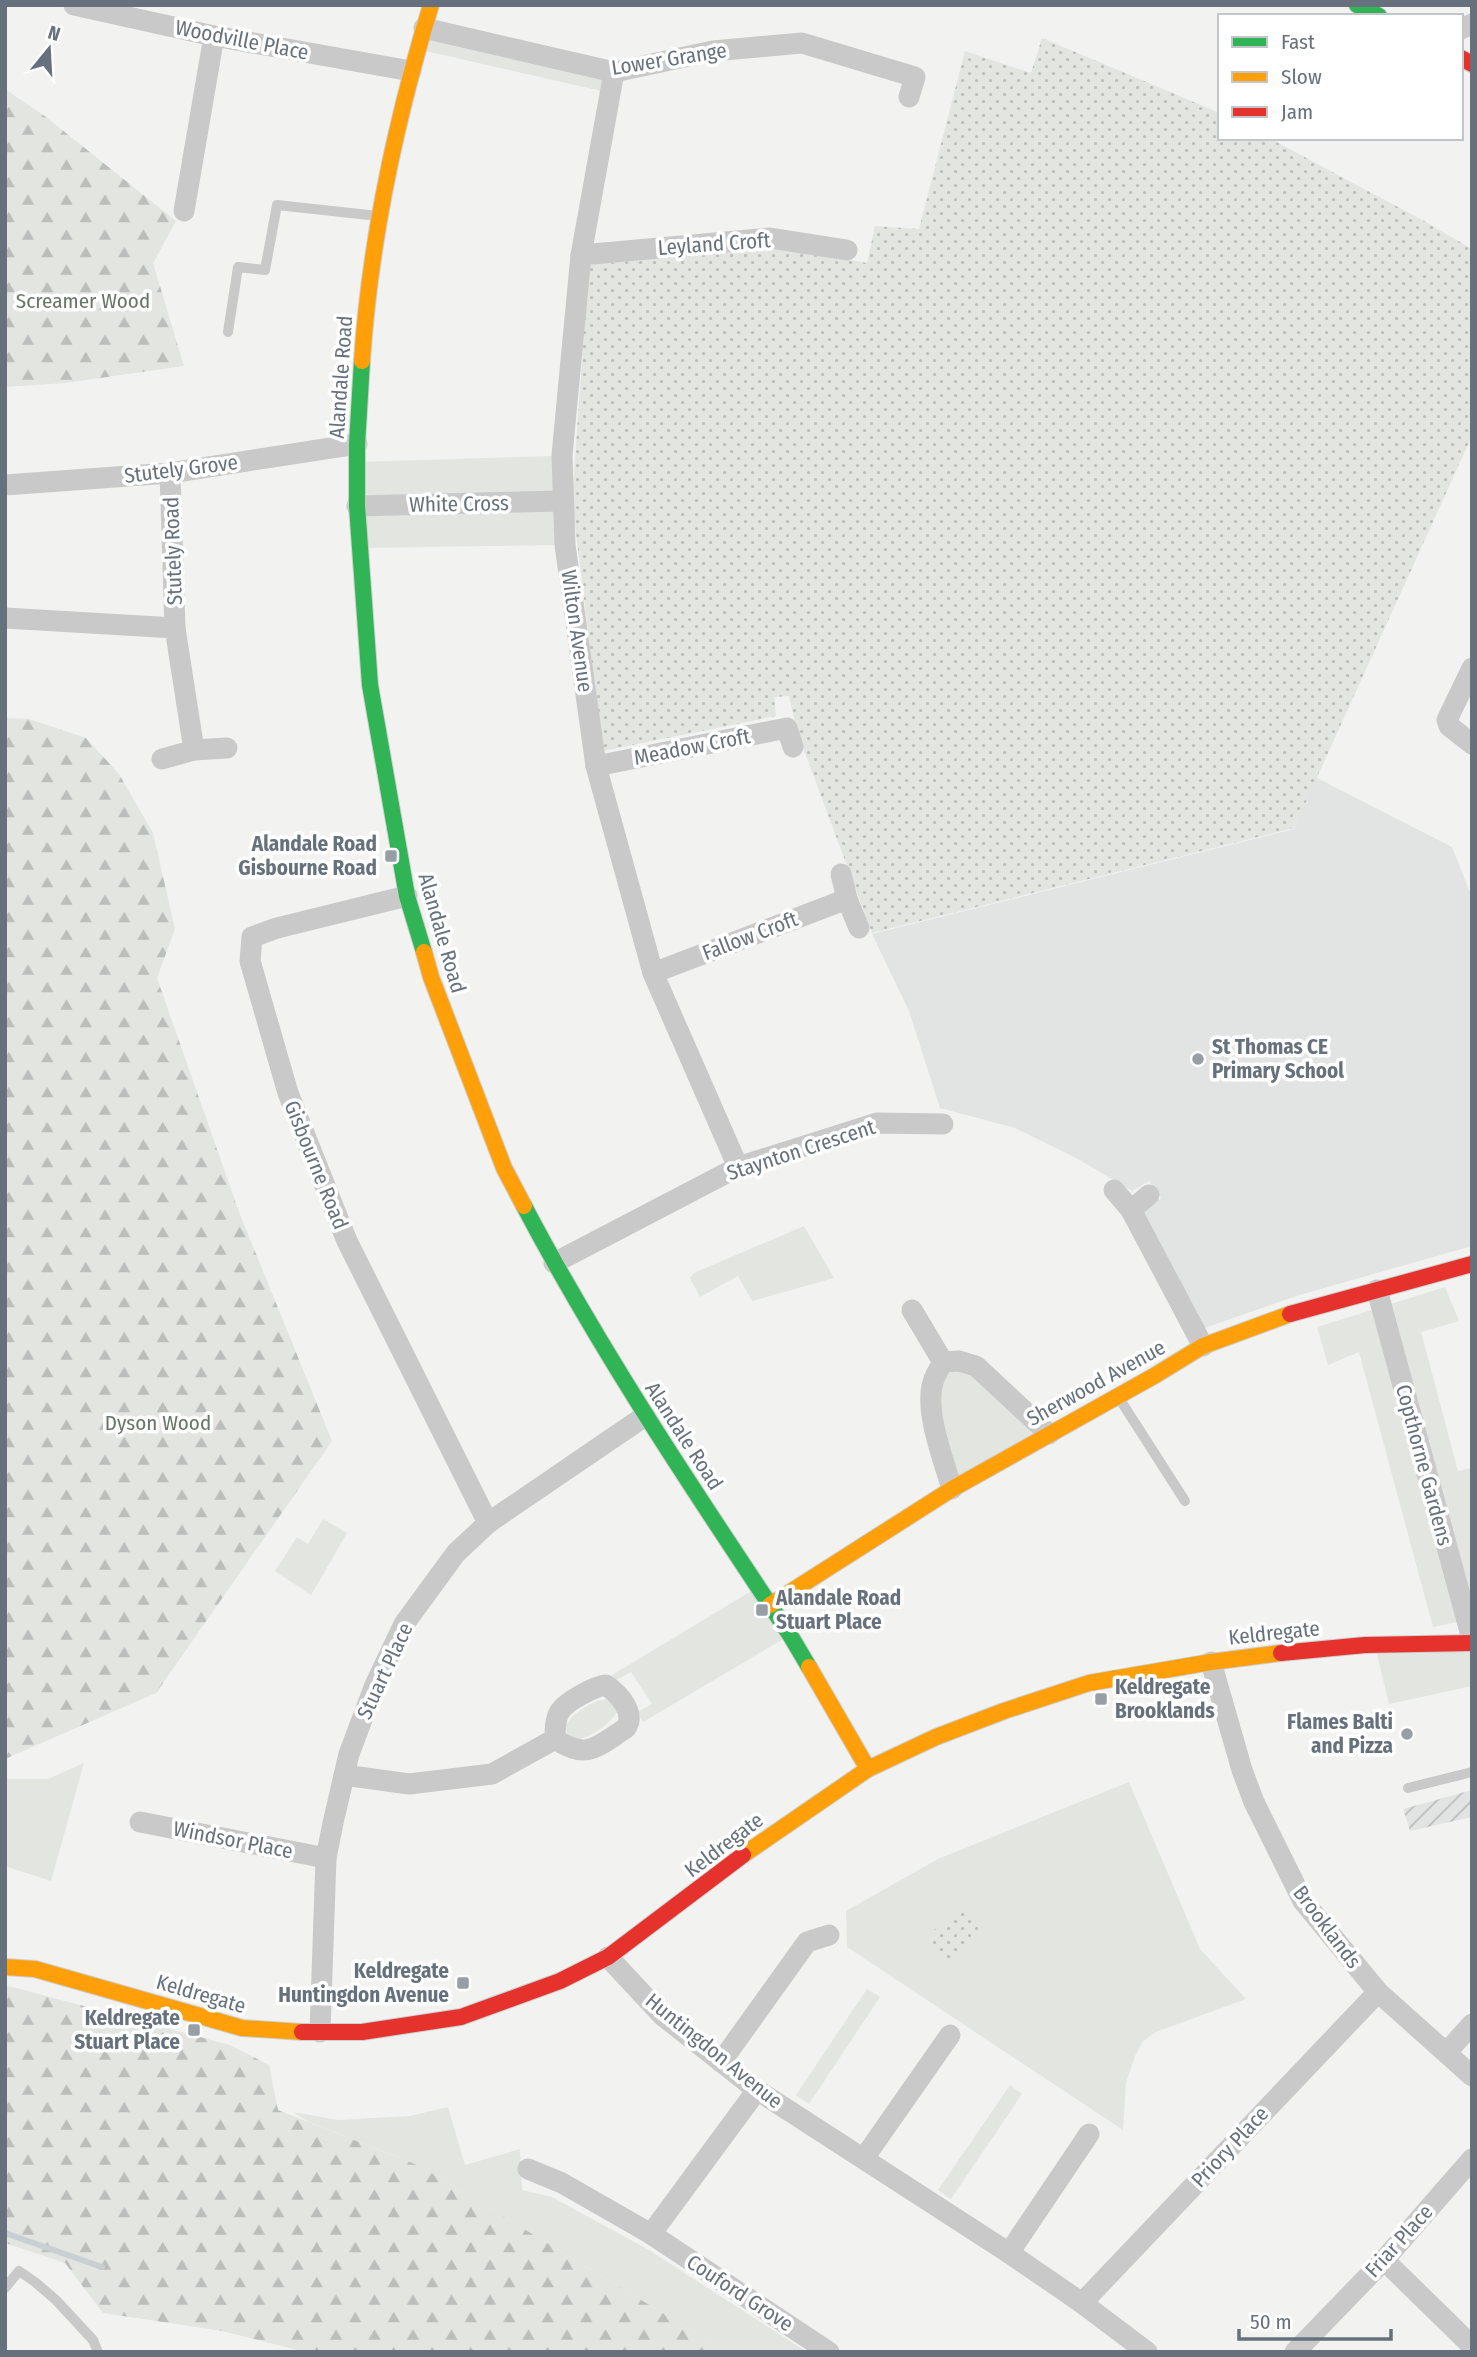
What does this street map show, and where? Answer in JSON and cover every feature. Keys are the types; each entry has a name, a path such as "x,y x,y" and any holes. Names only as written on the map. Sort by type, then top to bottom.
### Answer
{"street":[{"name":"Woodville Place","path":"74,5 214,36 411,71"},
{"name":"Alandale Road","path":"430,5 411,71 379,216 364,332 357,444 357,506 370,685 407,896 431,977 504,1168 554,1264 645,1416 770,1605 868,1769"},
{"path":"1357,5 1375,14"},
{"name":"Lower Grange","path":"424,27 614,72 713,51 802,43 917,79"},
{"path":"182,197 214,36"},
{"name":"Wilton Avenue","path":"614,72 580,255 562,455 565,545 596,765 653,973 738,1167"},
{"name":"Leyland Croft","path":"580,255 770,238 847,250"},
{"name":"Stutely Grove","path":"5,485 170,473 357,444"},
{"name":"Stutely Road","path":"170,473 175,628"},
{"name":"White Cross","path":"357,506 562,501"},
{"path":"5,618 175,628 194,750"},
{"path":"1472,668 1447,720 1449,726 1472,744"},
{"name":"Meadow Croft","path":"596,765 788,728"},
{"path":"162,759 194,750 227,748"},
{"path":"841,874 846,900 859,928"},
{"name":"Gisbourne Road","path":"407,896 277,928 253,937 250,961 288,1093 347,1241 488,1523"},
{"name":"Fallow Croft","path":"653,973 846,900"},
{"name":"Staynton Crescent","path":"554,1264 738,1167 877,1123 943,1124"},
{"path":"1114,1191 1131,1210 1203,1346"},
{"path":"1131,1210 1149,1195"},
{"name":"Sherwood Avenue","path":"770,1605 952,1489 1203,1346 1293,1313 1472,1264"},
{"name":"Copthorne Gardens","path":"1377,1290 1472,1641"},
{"path":"912,1310 943,1363"},
{"path":"943,1363 959,1361 976,1366 1049,1434"},
{"path":"943,1363 932,1382 931,1398 940,1448 952,1489"},
{"name":"Stuart Place","path":"320,2032 326,1858 349,1754 375,1685 404,1624 456,1553 488,1523 645,1416"},
{"name":"Keldregate","path":"5,1967 35,1969 242,2028 278,2032 362,2032 461,2017 560,1981 608,1957 677,1908 743,1855 868,1769 1004,1711 1088,1684 1211,1662 1365,1645 1472,1641"},
{"name":"Brooklands","path":"1211,1662 1254,1802 1303,1902 1378,1992 1472,2076"},
{"path":"344,1775 410,1784 492,1774 555,1739"},
{"name":"Windsor Place","path":"140,1822 326,1858"},
{"path":"721,2062 807,1942 829,1935"},
{"name":"Huntingdon Avenue","path":"608,1957 663,2015 757,2090 1009,2253 1147,2352"},
{"name":"Priory Place","path":"1082,2303 1378,1992"},
{"path":"1447,2052 1472,2024"},
{"path":"864,2158 950,2035"},
{"path":"651,2234 757,2090"},
{"path":"1009,2253 1089,2134"},
{"name":"Friar Place","path":"1295,2352 1384,2260 1472,2159"},
{"name":"Couford Grove","path":"528,2169 562,2183 651,2234 830,2352"},
{"path":"1384,2260 1472,2346"}],"lane":[{"path":"228,332 238,267 265,270 277,205 379,216"},
{"path":"1118,1396 1185,1502"},
{"path":"1408,1788 1472,1772"},
{"path":"5,2288 19,2271 35,2282 93,2340 98,2352"}],"shaded area":[{"name":"St Thomas CE Primary School","path":"1313,776 1452,847 1472,897 1472,1246 1296,1296 1202,1329 1141,1214 1161,1198 1149,1181 1132,1191 1078,1159 1015,1128 940,1108 909,1011 872,934 1294,829"},
{"path":"1472,1790 1472,1817 1410,1831 1403,1809"}],"green space":[{"path":"424,28 614,72 610,93 417,49"},
{"path":"1042,38 1218,112 1218,140 1273,140 1472,249 1472,436 1294,828 872,933 798,734 789,696 774,697 776,716 603,751 572,501 589,262 774,246 867,263 875,226 919,229 965,51 1031,73"},
{"name":"Screamer Wood","path":"5,89 46,117 176,221 153,263 184,366 65,383 5,387"},
{"path":"552,456 565,545 360,548 357,462"},
{"name":"Dyson Wood","path":"5,718 29,719 86,738 119,774 153,833 175,929 157,978 239,1212 332,1441 156,1693 5,1759"},
{"path":"804,1226 834,1278 752,1301 738,1276 700,1297 690,1278 694,1273"},
{"path":"1445,1287 1459,1321 1421,1332 1458,1471 1472,1468 1472,1619 1433,1627 1359,1352 1328,1365 1317,1327"},
{"path":"959,1361 1049,1434 952,1489 932,1414 943,1362"},
{"path":"323,1519 347,1533 311,1595 275,1571 297,1537 308,1544"},
{"path":"758,1587 790,1635 643,1722 637,1712 652,1704 631,1672 616,1680 612,1675"},
{"path":"1472,1651 1472,1686 1389,1704 1377,1654"},
{"path":"608,1699 617,1712 604,1726 576,1740 567,1734 566,1725 573,1716 590,1705"},
{"path":"84,1763 51,1881 5,1866 5,1779 48,1779"},
{"path":"1129,1782 1200,1949 1246,1999 1156,2032 1143,2041 1126,2083 1123,2130 847,1947 846,1911 938,1859"},
{"path":"963,1910 984,1932 964,1947 959,1959 948,1960 928,1939 934,1930"},
{"path":"5,1985 230,2045 269,2065 278,2110 420,2166 727,2352 305,2352 222,2331 103,2313 65,2263 5,2243"},
{"path":"867,1989 880,1997 809,2104 796,2095"},
{"path":"1010,2085 1022,2094 951,2199 938,2190"},
{"path":"448,2107 465,2165 520,2149 522,2190 552,2197 649,2250 807,2352 727,2352 420,2166 309,2122 293,2112 338,2120 410,2116"}],"waterway":[{"path":"5,2233 102,2267"}],"traffic: fast":[{"path":"1357,5 1375,14"},
{"path":"362,361 357,444 357,506 370,685 407,896 424,952"},
{"path":"524,1206 618,1371 809,1667"}],"traffic: slow":[{"path":"362,361 371,270 386,181 431,5"},
{"path":"424,952 431,977 504,1168 524,1206"},
{"path":"770,1605 952,1489 1203,1346 1290,1314"},
{"path":"743,1855 868,1769 936,1737 1004,1711 1089,1683 1281,1653"},
{"path":"809,1667 868,1769"},
{"path":"5,1967 35,1969 242,2028 302,2032"}],"traffic: jam":[{"path":"1463,59 1472,64"},
{"path":"1290,1314 1472,1264"},
{"path":"1281,1653 1365,1645 1472,1643"},
{"path":"302,2032 362,2032 461,2017 560,1981 608,1957 743,1855"}],"place":[{"name":"Alandale Road Gisbourne Road","path":"391,856"},
{"name":"St Thomas CE Primary School","path":"1198,1059"},
{"name":"Alandale Road Stuart Place","path":"762,1610"},
{"name":"Keldregate Brooklands","path":"1101,1699"},
{"name":"Flames Balti and Pizza","path":"1407,1734"},
{"name":"Keldregate Huntingdon Avenue","path":"463,1983"},
{"name":"Keldregate Stuart Place","path":"194,2030"}]}
